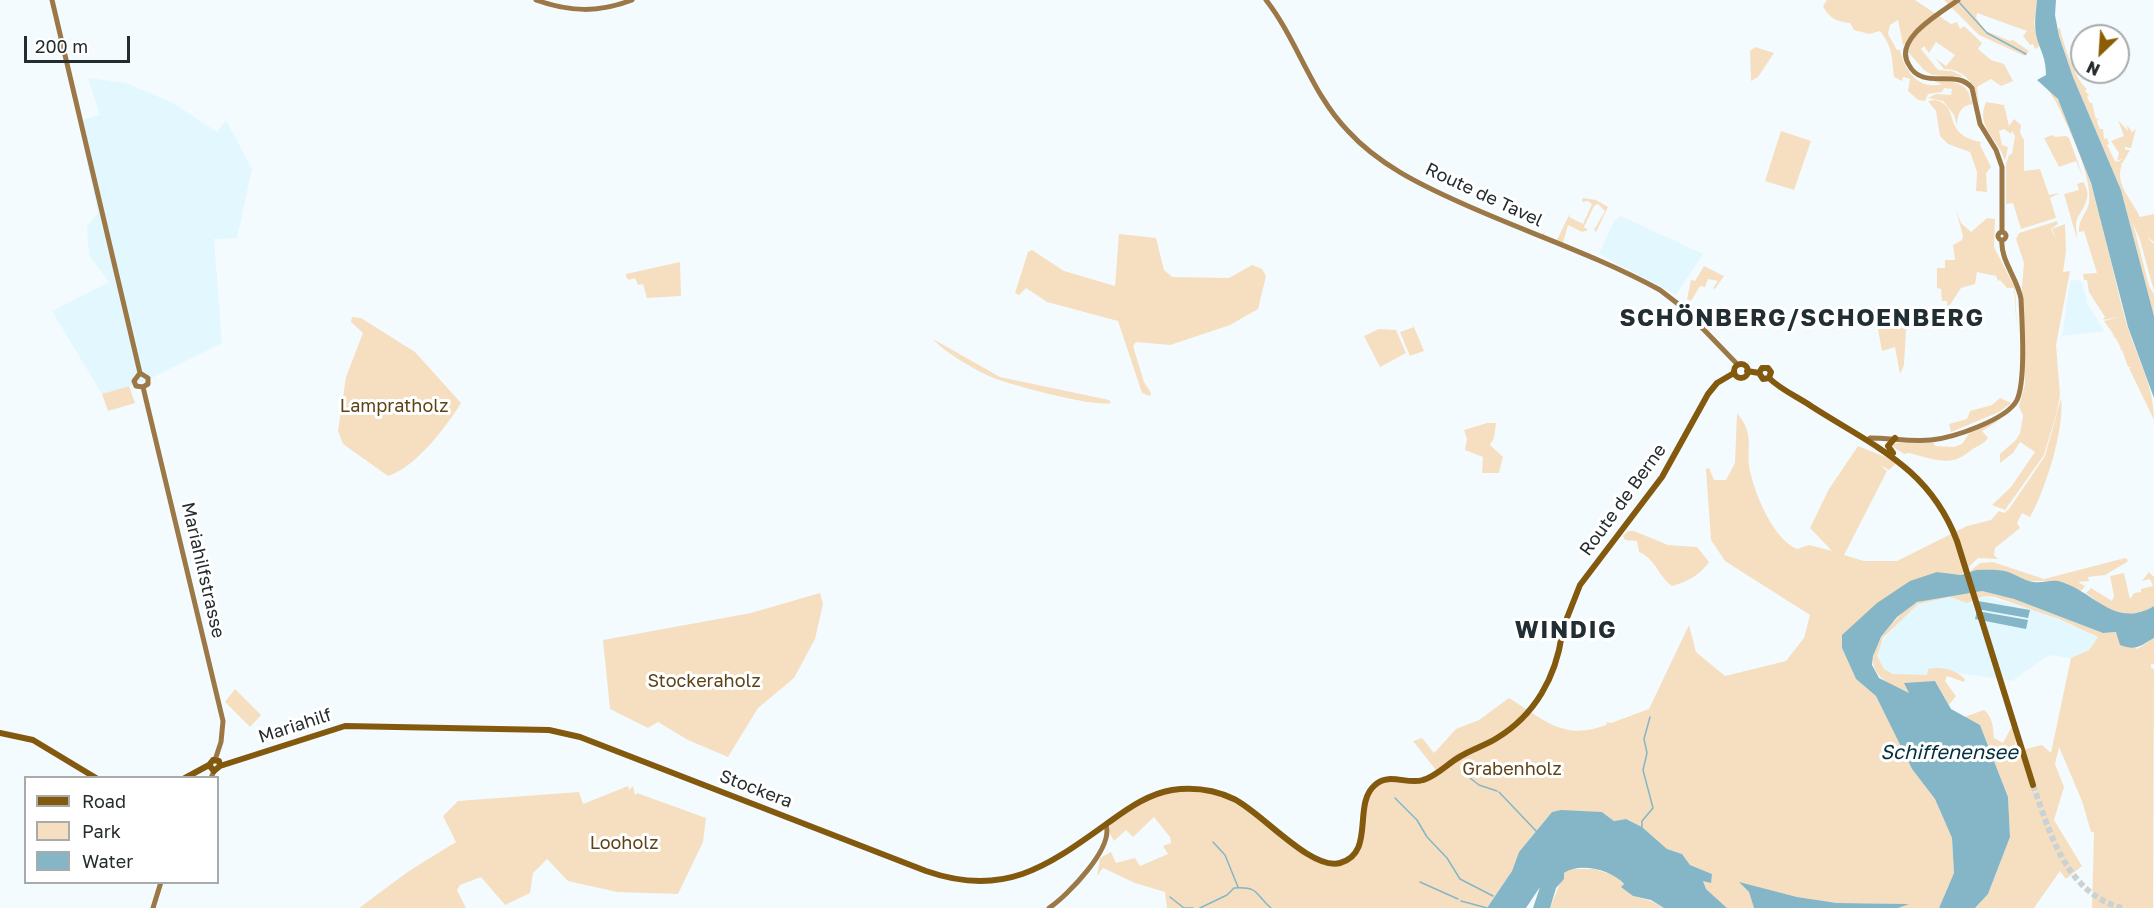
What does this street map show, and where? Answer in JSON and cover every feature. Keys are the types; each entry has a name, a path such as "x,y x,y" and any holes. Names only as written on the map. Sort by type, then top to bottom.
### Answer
{"main road":[{"name":"Mariahilfstrasse","path":"52,0 140,373"},
{"path":"536,0 558,7 587,10 608,8 632,0"},
{"name":"Route de Tavel","path":"1266,0 1278,16 1329,108 1347,131 1369,151 1401,172 1446,196 1660,290 1687,312 1738,365"},
{"path":"1868,440 1870,438 1895,438 1927,440 1953,435 2003,415 2016,401 2021,381 2019,287 2002,251 2002,240 2006,235 2002,232 2001,164 1980,124 1974,93 1969,84 1956,79 1919,75 1907,62 1906,45 1917,31 1958,0"},
{"path":"1738,365 1745,366 1747,371 1741,378 1734,373 1738,365"},
{"path":"1747,371 1759,373 1763,380 1769,378 1893,455 1931,493 1952,529 2033,785"},
{"name":"Mariahilfstrasse","path":"140,373 146,374 149,380 143,387"},
{"name":"Mariahilfstrasse","path":"140,373 134,381 136,386 143,387"},
{"name":"Route de Berne","path":"1106,825 1145,799 1181,789 1210,791 1238,801 1315,859 1333,864 1346,861 1358,848 1367,796 1375,785 1387,779 1419,781 1436,774 1458,757 1503,734 1538,700 1552,678 1562,634 1558,628 1565,624 1580,585 1662,477 1708,394 1717,383 1734,373"},
{"name":"Mariahilfstrasse","path":"143,387 223,721 221,742 215,760"},
{"path":"1893,455 1888,446 1895,438"},
{"name":"Mariahilf","path":"220,766 336,727 380,726"},
{"name":"Stockera","path":"380,726 565,733 926,871 962,881 1000,881 1036,871 1106,825"},
{"path":"0,733 18,735 38,743 94,776"},
{"path":"187,776 215,760 220,766 212,774 209,765"},
{"path":"1049,908 1077,883 1105,837 1106,825"},
{"path":"1097,830 1105,837"},
{"path":"153,908 160,884"}],"shaded area":[{"path":"88,78 126,83 173,103 217,132 226,120 252,169 237,238 214,239 222,343 145,381 102,394 52,311 109,282 89,255 87,227 98,213 78,121 100,115"},
{"path":"1621,216 1703,254 1676,295 1599,254 1614,221"},
{"path":"2070,281 2081,281 2087,299 2085,300 2104,331 2062,336"},
{"path":"1984,596 2044,613 2098,637 2089,650 2071,658 2049,655 2012,681 1932,669 1927,675 1908,676 1893,674 1884,669 1877,656 1878,647 1908,611 1918,604 1950,597 1972,602"}],"green space":[{"path":"1827,0 1915,0 1951,24 1957,22 1960,29 1964,26 1982,43 1978,49 1991,60 2004,64 2013,81 2001,86 1991,79 1977,87 1979,105 1972,85 1964,75 1958,72 1944,69 1935,58 1946,66 1955,55 1936,42 1929,53 1924,46 1921,49 1938,70 1952,71 1964,77 1932,75 1924,70 1909,53 1910,40 1903,45 1898,20 1890,25 1888,34 1897,50 1900,50 1905,64 1914,77 1933,85 1942,84 1933,81 1957,83 1966,89 1971,103 1971,96 1973,104 1965,106 1960,111 1957,126 1954,115 1943,101 1928,98 1936,94 1951,95 1952,89 1944,88 1942,92 1928,94 1925,101 1918,100 1908,91 1910,79 1903,77 1902,81 1894,77 1890,48 1880,31 1869,34 1854,30 1850,23 1834,19 1823,6"},
{"path":"1944,0 2037,0 2034,24 2039,47 2035,49 2033,44 2030,45 2023,36 2027,31 1977,13 1976,18 1986,31 2010,41 2013,40 2029,51 2025,56 1979,35"},
{"path":"2060,28 2070,60 2070,68 2057,29"},
{"path":"1755,47 1774,53 1758,77 1751,81 1750,51"},
{"path":"2076,84 2082,84 2087,89 2085,91 2089,95 2087,97 2092,103 2096,119 2098,118 2097,122 2100,129 2103,129 2104,139 2107,138 2109,144 2107,145 2115,161 2118,162 2123,158 2117,161 2119,153 2111,141 2124,136 2118,120 2128,131 2127,125 2132,132 2136,129 2131,148 2125,147 2125,150 2130,150 2122,164 2120,163 2122,165 2120,178 2140,217 2154,214 2154,242 2147,237 2154,244 2154,291 2133,223 2149,286 2154,294 2154,316 2121,190"},
{"path":"2047,87 2060,103 2084,162 2128,328 2148,384 2154,420 2129,368 2132,367 2128,367 2121,348 2104,321 2119,317 2103,320 2105,317 2089,292 2087,280 2084,280 2083,274 2097,273 2084,231 2079,232 2080,223 2089,203 2087,181 2074,140"},
{"path":"1935,100 1948,108 1960,133 1981,142 1980,145 1991,167 1986,173 1987,192 1976,191 1977,172 1970,152 1948,144 1940,136 1936,111 1928,101"},
{"path":"1986,102 2004,105 2009,126 2014,119 2021,125 2020,133 2024,140 2024,171 2040,169 2049,195 2060,193 2050,198 2056,218 2021,229 2013,203 2006,204 2006,164 2009,155 2012,154 2015,136 2012,131 2011,134 2004,129 1999,131 2002,145 2008,147 2005,161 1985,126 1983,111"},
{"path":"1781,131 1811,141 1794,190 1765,181"},
{"path":"2053,135 2069,138 2084,179 2076,161 2059,167 2044,138"},
{"path":"2083,182 2087,196 2076,221 2077,239 2064,194 2079,190 2077,184"},
{"path":"1583,198 1596,200 1608,207 1596,232 1594,230 1605,211 1598,204 1594,206 1584,227 1588,230 1582,232 1568,225 1563,243 1542,235 1545,231 1544,235 1557,240 1570,213 1569,217 1583,224 1592,204 1588,201 1582,202"},
{"path":"1956,210 1961,223 1971,232 1987,218 1995,219 1994,247 2015,288 2017,332 2014,288 2007,288 2000,280 1998,281 1996,276 1977,272 1975,284 1961,288 1950,305 1947,306 1947,301 1942,301 1941,289 1937,288 1937,268 1945,268 1945,260 1955,260 1953,245 1962,240 1963,236"},
{"path":"2057,221 2058,224 2051,229 2057,241 2052,229 2065,224 2066,251 2063,272 2070,271 2056,345 2060,395 2044,455 2005,510 1992,505 2011,487 2035,452 2020,442 2013,453 2000,463 2000,454 2016,440 2020,433 2023,416 2019,406 2025,384 2022,286 2024,263 2016,239 2019,233"},
{"path":"1119,234 1156,238 1164,270 1172,277 1229,278 1252,265 1262,269 1266,276 1258,309 1230,325 1170,345 1136,342 1133,346 1144,382 1151,393 1150,396 1142,393 1118,321 1047,302 1026,288 1019,295 1015,293 1028,252 1032,250 1064,271 1115,286"},
{"path":"680,262 681,296 647,298 643,284 638,285 635,278 629,280 626,277 626,274"},
{"path":"1704,266 1724,276 1715,289 1713,288 1718,281 1708,279 1705,287 1700,286 1691,301 1687,299 1691,280 1695,281"},
{"path":"1874,308 1903,308 1907,312 1904,365 1900,374 1895,347 1882,351"},
{"name":"Lampratholz","path":"352,317 361,318 415,352 461,403 439,434 419,455 399,471 388,476 343,444 338,431 346,377 363,333 351,322"},
{"path":"1414,327 1424,351 1410,356 1400,332"},
{"path":"1379,329 1396,330 1406,353 1380,367 1364,336"},
{"path":"933,339 1000,377 1109,400 1111,403 1073,399 999,380 964,362"},
{"path":"129,386 135,403 108,411 102,394"},
{"path":"2000,398 2011,403 1999,412 1951,432 1949,424 1967,419 1970,411 1992,405"},
{"name":"Grabenholz","path":"2061,398 2057,442 2042,492 2030,517 2022,513 2017,523 2020,528 1995,548 1994,555 1998,559 1978,558 1961,575 1937,572 1842,635 1842,648 1856,679 1876,696 1912,769 1935,799 1952,838 1954,873 1939,908 1898,908 1906,904 1837,903 1797,897 1740,883 1749,892 1754,908 1727,908 1706,889 1703,881 1712,874 1690,865 1682,854 1667,849 1642,827 1626,819 1614,821 1602,812 1552,812 1519,852 1512,871 1487,908 1167,908 1165,892 1135,883 1103,868 1097,876 1100,858 1111,852 1116,863 1135,858 1140,866 1168,854 1163,846 1171,843 1170,837 1154,817 1133,837 1126,830 1114,841 1110,834 1110,826 1122,814 1138,805 1158,796 1179,791 1212,794 1233,801 1308,856 1324,863 1339,864 1353,858 1368,799 1375,787 1388,781 1407,783 1439,774 1413,741 1422,738 1434,753 1456,729 1479,720 1509,698 1555,726 1578,731 1606,725 1607,722 1611,723 1649,709 1689,625 1696,652 1725,676 1786,661 1804,638 1810,615 1725,561 1711,540 1706,469 1709,468 1714,480 1726,480 1735,463 1737,413 1747,429 1749,466 1762,506 1781,537 1797,549 1809,545 1832,551 1810,528 1829,489 1858,446 1898,462 1889,470 1880,465 1887,471 1844,555 1864,561 1897,561 1967,526 1991,520 1999,511 2004,513 2009,509 2045,456"},
{"path":"2000,420 1982,431 1988,438 1984,443 1963,456 1949,461 1904,454 1892,446 1896,443 1934,443 1935,446 1954,447 1962,444 1970,432"},
{"path":"1487,423 1496,423 1494,438 1490,445 1503,457 1499,473 1482,473 1483,457 1465,450 1467,439 1464,430"},
{"path":"1628,531 1634,531 1668,545 1697,547 1709,562 1693,577 1672,586 1649,558 1639,552 1637,541 1625,540 1623,536"},
{"path":"2125,558 2127,562 2105,575 2088,577 2089,581 2078,582 2085,586 2081,591 2054,581 2028,581 2007,572 1970,571 1980,563 1993,562 2044,579"},
{"path":"2149,572 2154,577 2154,606 2135,614 2110,609 2086,593 2091,588 2112,601 2114,596 2110,576 2124,573 2130,599 2134,593 2141,592 2141,589 2153,586 2150,579 2142,581"},
{"path":"1982,591 2014,599 2103,633 2116,632 2137,649 2154,638 2154,664 2151,664 2151,668 2154,669 2153,908 2092,908 2094,832 2091,832 2082,801 2059,747 2055,764 2064,787 2054,820 2082,866 2066,879 2060,871 2034,908 1975,908 1988,894 2010,837 2008,797 1980,725 1964,717 1984,710 1991,719 1994,738 2003,743 2011,728 2018,727 2015,745 2026,749 2042,745 2051,753 2071,658 2089,650 2098,637 2059,619 1995,597 1984,596 1967,603 1950,597 1918,604 1883,638 1877,656 1884,669 1893,674 1927,675 1928,669 1938,668 1948,669 1961,676 1965,679 1964,682 1947,676 1945,681 1956,696 1949,705 1935,681 1910,690 1909,693 1885,681 1878,674 1873,658 1876,649 1890,626 1906,609 1933,597"},
{"name":"Stockeraholz","path":"820,593 823,604 815,639 794,678 758,708 728,757 688,740 658,722 648,728 610,709 603,640 751,613"},
{"path":"235,689 261,715 250,727 225,702"},
{"name":"Looholz","path":"628,786 629,790 633,786 635,795 637,793 706,818 703,842 678,894 617,892 568,881 547,859 533,873 530,893 505,905 481,877 460,885 457,890 466,908 359,908 409,871 456,842 443,816 458,801 579,792 583,804"},
{"path":"1569,869 1594,869 1617,876 1633,896 1651,901 1664,908 1550,908 1564,873"}],"water":[{"path":"2037,0 2056,0 2055,15 2059,36 2070,68 2070,84 2076,84 2121,190 2154,316 2154,398 2128,327 2091,183 2058,99 2037,80 2046,75 2045,62 2035,30"},
{"name":"Schiffenensee","path":"1976,570 2004,571 2034,582 2058,581 2116,611 2140,612 2154,606 2154,638 2138,647 2125,647 2120,645 2116,632 2103,633 2014,599 1982,591 1917,602 1897,617 1881,637 1873,656 1872,665 1879,678 1909,693 1904,683 1935,681 1951,709 1980,725 2008,797 2010,837 1988,894 1975,908 1939,908 1954,873 1952,838 1935,799 1912,769 1876,696 1856,679 1842,648 1842,635 1877,603 1910,581 1937,572 1961,575"},
{"path":"1978,601 2030,610 2028,618 1977,609"},
{"path":"1977,611 2028,620 2026,629 1975,619"},
{"path":"1561,810 1602,812 1614,821 1626,819 1642,827 1667,849 1682,854 1690,865 1712,874 1711,883 1703,881 1706,889 1727,908 1664,908 1651,900 1633,896 1621,887 1624,884 1619,879 1604,871 1578,868 1564,873 1564,879 1556,888 1550,908 1533,908 1540,887 1526,908 1487,908 1512,871 1519,852 1552,812"},
{"path":"1739,882 1797,897 1837,903 1909,904 1898,908 1754,908 1749,892"}],"waterway":[{"path":"1958,1 1987,33 2026,54"},
{"path":"1642,827 1642,821 1653,808 1643,770 1647,753 1644,739 1650,717"},
{"path":"1461,771 1479,785 1497,791"},
{"path":"1499,792 1537,832"},
{"path":"1395,798 1417,820 1427,837 1447,858 1460,879 1493,896"},
{"path":"1213,842 1225,855 1238,887"},
{"path":"1420,882 1458,899"},
{"path":"1200,908 1227,895 1234,888 1253,890 1271,908"},
{"path":"1170,897 1184,908 1193,908"},
{"path":"1461,901 1487,908"}],"tunnel":[{"path":"2033,785 2054,841 2074,875 2087,889 2103,900 2122,908"}],"district":[{"name":"SCHÖNBERG/SCHOENBERG","path":"1802,318"},
{"name":"WINDIG","path":"1566,630"}]}
